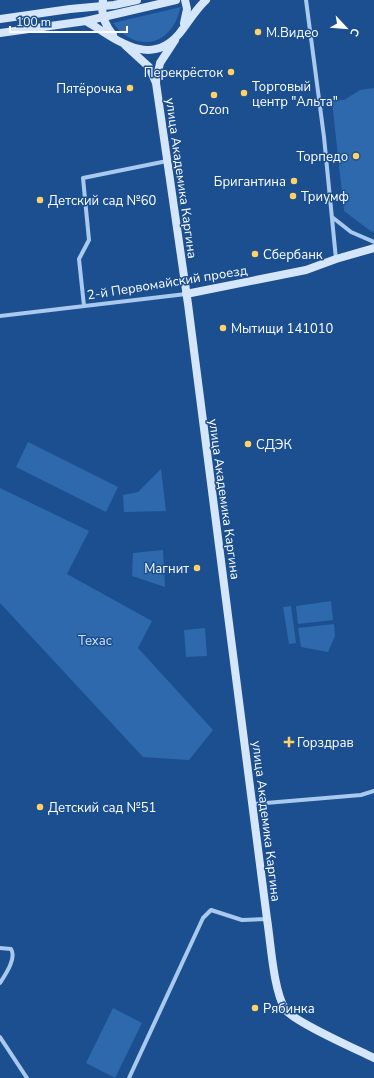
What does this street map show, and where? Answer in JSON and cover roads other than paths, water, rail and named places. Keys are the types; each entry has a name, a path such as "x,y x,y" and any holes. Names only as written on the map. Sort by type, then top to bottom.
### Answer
{"street":[{"path":"85,8 95,0"},
{"path":"0,19 85,8 102,3 137,0"},
{"path":"0,33 86,21 176,0"},
{"path":"125,45 149,50 161,48 182,29 187,9 185,0"},
{"path":"156,83 160,63 182,29 206,0"},
{"path":"306,0 324,137 336,259"},
{"path":"102,3 103,17 108,29 117,40"},
{"path":"86,21 125,45 149,67 156,83"},
{"name":"улица Академика Каргина","path":"156,83 186,294 267,919 279,995 286,1011 308,1025 374,1058"},
{"path":"84,306 79,259 89,240 83,178 167,161"},
{"path":"332,217 351,232 374,242"},
{"name":"2-й Первомайский проезд","path":"0,316 186,294 306,270 336,259 374,248"},
{"path":"253,804 361,795 374,791"},
{"name":"улица Академика Каргина","path":"129,1078 203,918 211,910 242,920 267,919"},
{"path":"0,948 8,948 13,951 11,962 0,983"},
{"path":"0,1037 27,1078"}],"place":[{"name":"М.Видео","path":"258,32"},
{"name":"Перекрёсток","path":"231,72"},
{"name":"Пятёрочка","path":"130,88"},
{"name":"Торговый центр \"Альта\"","path":"244,93"},
{"name":"Ozon","path":"214,95"},
{"name":"Торпедо","path":"356,156"},
{"name":"Бригантина","path":"294,181"},
{"name":"Триумф","path":"293,196"},
{"name":"Детский сад №60","path":"40,200"},
{"name":"Сбербанк","path":"255,254"},
{"name":"Мытищи 141010","path":"223,328"},
{"name":"СДЭК","path":"248,444"},
{"name":"Магнит","path":"197,568"},
{"name":"Горздрав","path":"289,742"},
{"name":"Детский сад №51","path":"40,807"},
{"name":"Рябинка","path":"255,1008"}],"park label":[{"name":"Техас","path":"95,640"}]}
